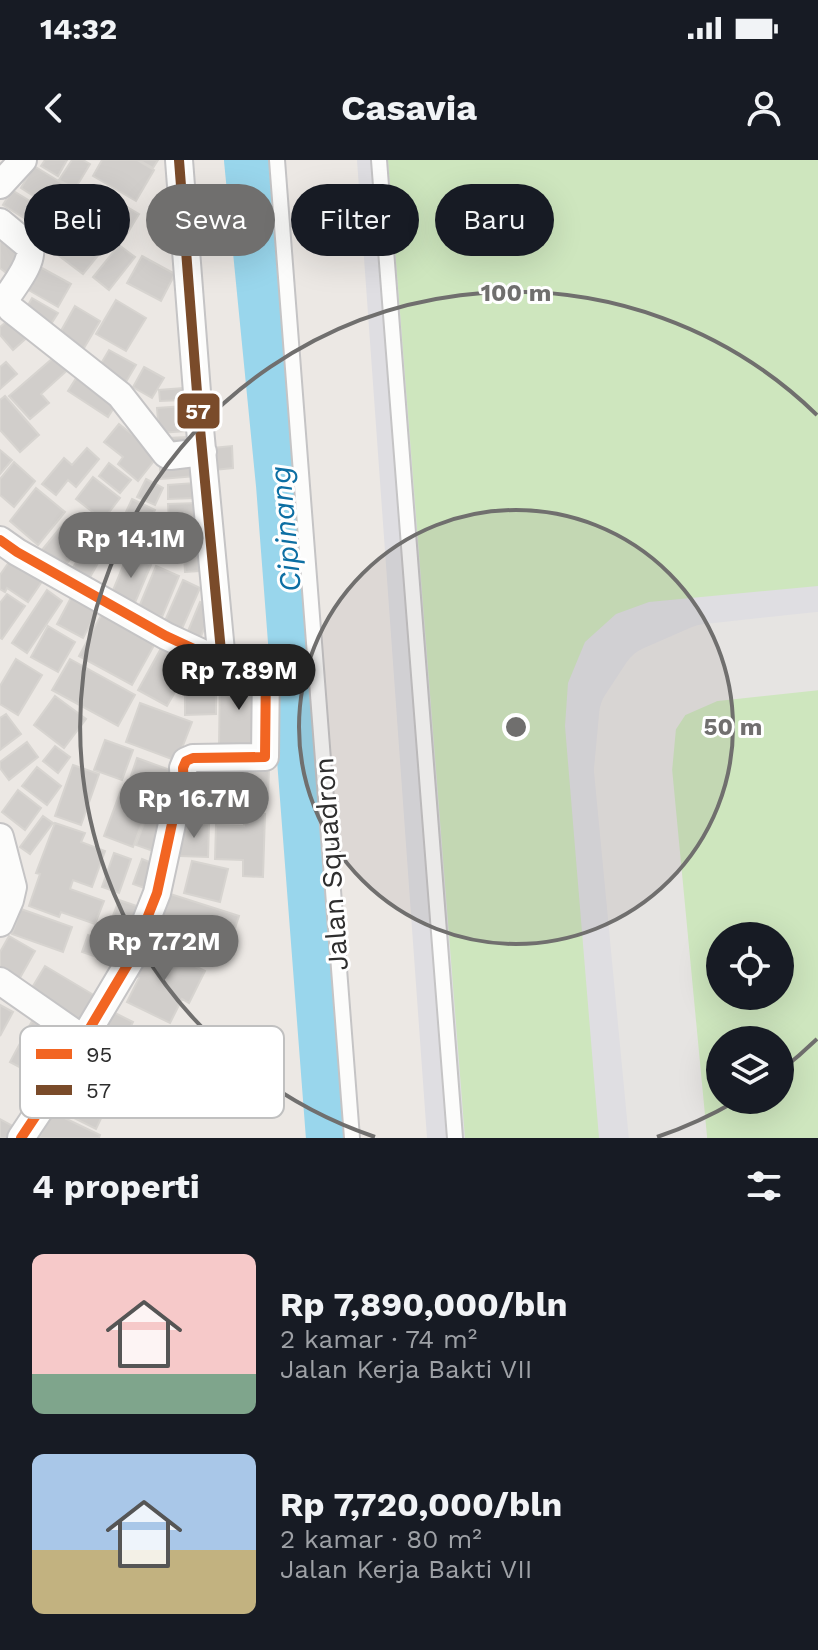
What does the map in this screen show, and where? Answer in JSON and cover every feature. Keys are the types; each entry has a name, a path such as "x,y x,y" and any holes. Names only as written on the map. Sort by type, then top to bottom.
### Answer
{"street":[{"path":"0,185 23,160"},
{"path":"179,160 222,662"},
{"path":"0,222 32,251 7,297 11,309 120,395 166,454 203,452"},
{"path":"0,540 152,628 222,662 266,666 265,757 193,758 184,764 180,808 173,819 153,905 131,959 89,1026"},
{"path":"0,837 13,887 0,923"},
{"path":"0,981 65,1026"},
{"path":"21,1138 34,1118"}],"lane":[{"name":"Jalan Squadron","path":"277,160 352,1138"},
{"path":"379,160 455,1138"}],"shaded area":[{"path":"357,160 818,160 818,1138 427,1138 364,256 419,256 419,184 359,184"}],"green space":[{"path":"388,160 818,160 818,586 649,602 616,614 585,642 568,683 565,726 599,1138 465,1138 396,256 419,256 419,184 390,184"},
{"path":"818,651 818,1138 668,1138 633,770 638,716 659,684 707,663"}],"building":[{"path":"45,160 67,160 58,176 41,166"},
{"path":"72,160 90,164 78,184 66,184 59,180"},
{"path":"102,160 137,160 154,170 136,201 130,198 130,184 107,184 93,176"},
{"path":"139,160 158,160 153,168"},
{"path":"34,166 63,184 24,184 24,190 21,188"},
{"path":"12,190 24,197 24,218 3,205"},
{"path":"130,209 139,214 130,229"},
{"path":"0,238 24,250 24,256 28,256 11,277 0,268"},
{"path":"130,253 135,257 109,290 93,277 110,256 130,256"},
{"path":"59,256 98,256 83,274"},
{"path":"142,256 175,274 161,301 127,283"},
{"path":"31,262 71,284 58,307 18,284"},
{"path":"32,298 58,313 48,329 23,314"},
{"path":"116,300 146,318 126,351 96,334"},
{"path":"75,306 100,321 81,353 57,338"},
{"path":"13,316 30,335 13,350 0,335 0,327"},
{"path":"109,350 136,365 123,387 96,372"},
{"path":"60,352 72,366 41,394 49,403 30,419 9,396"},
{"path":"6,362 17,374 0,389 0,367"},
{"path":"144,367 164,378 152,398 133,387"},
{"path":"80,372 120,398 108,417 68,391"},
{"path":"183,388 183,400 160,401 159,390"},
{"path":"5,396 39,435 20,452 0,430 0,400"},
{"path":"185,406 187,431 159,433 157,408"},
{"path":"119,424 161,452 138,481 118,464 123,457 104,442"},
{"path":"188,437 189,451 168,453 167,438"},
{"path":"232,446 233,468 214,470 213,448"},
{"path":"87,448 99,459 76,487 68,480 56,495 42,484 64,458 72,465"},
{"path":"0,450 12,460 0,474"},
{"path":"195,456 196,476 161,479 159,458"},
{"path":"14,462 35,481 14,507 0,495 0,479"},
{"path":"109,463 131,480 120,493 99,476"},
{"path":"93,477 120,498 103,520 76,499"},
{"path":"146,479 163,488 155,505 137,497"},
{"path":"195,483 196,498 168,499 168,485"},
{"path":"36,488 65,512 38,545 10,521"},
{"path":"132,499 155,510 143,535 120,525"},
{"path":"199,503 200,518 169,521 168,504"},
{"path":"84,514 100,528 92,538 75,525"},
{"path":"155,518 164,522 155,542 146,538"},
{"path":"65,522 86,540 63,568 42,550"},
{"path":"198,526 200,544 170,546 169,528"},
{"path":"85,547 102,556 85,586 68,576"},
{"path":"128,554 151,565 134,605 111,595"},
{"path":"199,554 200,571 185,572 184,555"},
{"path":"11,559 43,580 28,602 7,588 5,592 0,589 0,575"},
{"path":"156,566 179,576 162,617 139,607"},
{"path":"183,580 200,588 181,631 164,623"},
{"path":"47,590 62,601 27,653 12,643"},
{"path":"74,592 100,606 83,638 57,624"},
{"path":"7,594 25,606 2,639 0,603"},
{"path":"200,602 213,608 199,641 186,636"},
{"path":"104,610 157,640 132,685 79,656"},
{"path":"48,626 75,642 58,672 31,657"},
{"path":"164,643 193,660 167,706 138,690"},
{"path":"16,659 42,675 18,715 0,704 0,686"},
{"path":"70,659 135,695 118,726 52,690"},
{"path":"220,678 260,678 258,747 219,747"},
{"path":"216,682 216,714 185,715 185,683"},
{"path":"55,696 86,719 64,748 34,725"},
{"path":"140,703 192,722 177,761 126,742"},
{"path":"6,714 21,734 0,750 0,718"},
{"path":"105,740 133,750 122,780 94,770"},
{"path":"27,742 38,757 9,780 0,768 0,762"},
{"path":"55,746 70,757 58,773 43,761"},
{"path":"137,758 173,771 164,795 129,782"},
{"path":"73,765 99,774 81,825 55,816"},
{"path":"244,765 269,766 268,800 243,799"},
{"path":"37,767 61,786 47,805 22,786"},
{"path":"192,772 239,774 237,812 190,811"},
{"path":"18,790 41,808 25,830 2,812"},
{"path":"121,790 150,801 133,847 104,836"},
{"path":"150,807 170,814 156,852 136,845"},
{"path":"245,814 265,814 263,877 243,876 243,860 215,859 216,825 244,826"},
{"path":"43,816 53,823 30,854 20,847"},
{"path":"55,823 85,833 81,842 105,851 92,887 73,880 70,889 104,901 95,924 61,912 59,917 29,906 40,874 36,873"},
{"path":"181,823 209,824 208,857 180,856"},
{"path":"114,853 131,859 119,893 102,887"},
{"path":"142,859 159,866 150,890 133,884"},
{"path":"192,861 228,869 220,902 184,893"},
{"path":"164,892 239,916 225,959 150,934"},
{"path":"119,900 143,908 135,930 111,921"},
{"path":"21,909 72,927 63,952 12,934"},
{"path":"108,928 130,936 120,965 82,952 88,935 104,941"},
{"path":"9,936 35,951 16,985 0,976 0,952"},
{"path":"150,944 205,971 189,1003 182,999 170,1023 127,1002 139,978 135,975"},
{"path":"45,966 97,997 80,1026 76,1026 27,996"},
{"path":"0,1005 13,1012 0,1036"},
{"path":"107,1009 133,1022 131,1026 99,1026"},
{"path":"20,1043 20,1067 10,1062"},
{"path":"49,1118 65,1118 100,1135 99,1138 39,1138"},
{"path":"74,1118 101,1118 96,1129"},
{"path":"0,1119 18,1129 14,1138 0,1138"}],"waterway":[{"name":"Cipinang","path":"250,160 282,485 332,1138"}],"taxiway":[{"path":"668,1138 633,770 638,716 659,684 707,663 818,651"}],"transit line":[{"name":"57","path":"179,160 222,662"},
{"name":"95","path":"0,540 166,636 222,662 266,666 265,757 193,758 186,761 180,808 173,819 157,893 131,959 91,1026"},
{"name":"95","path":"21,1138 34,1118"}]}
